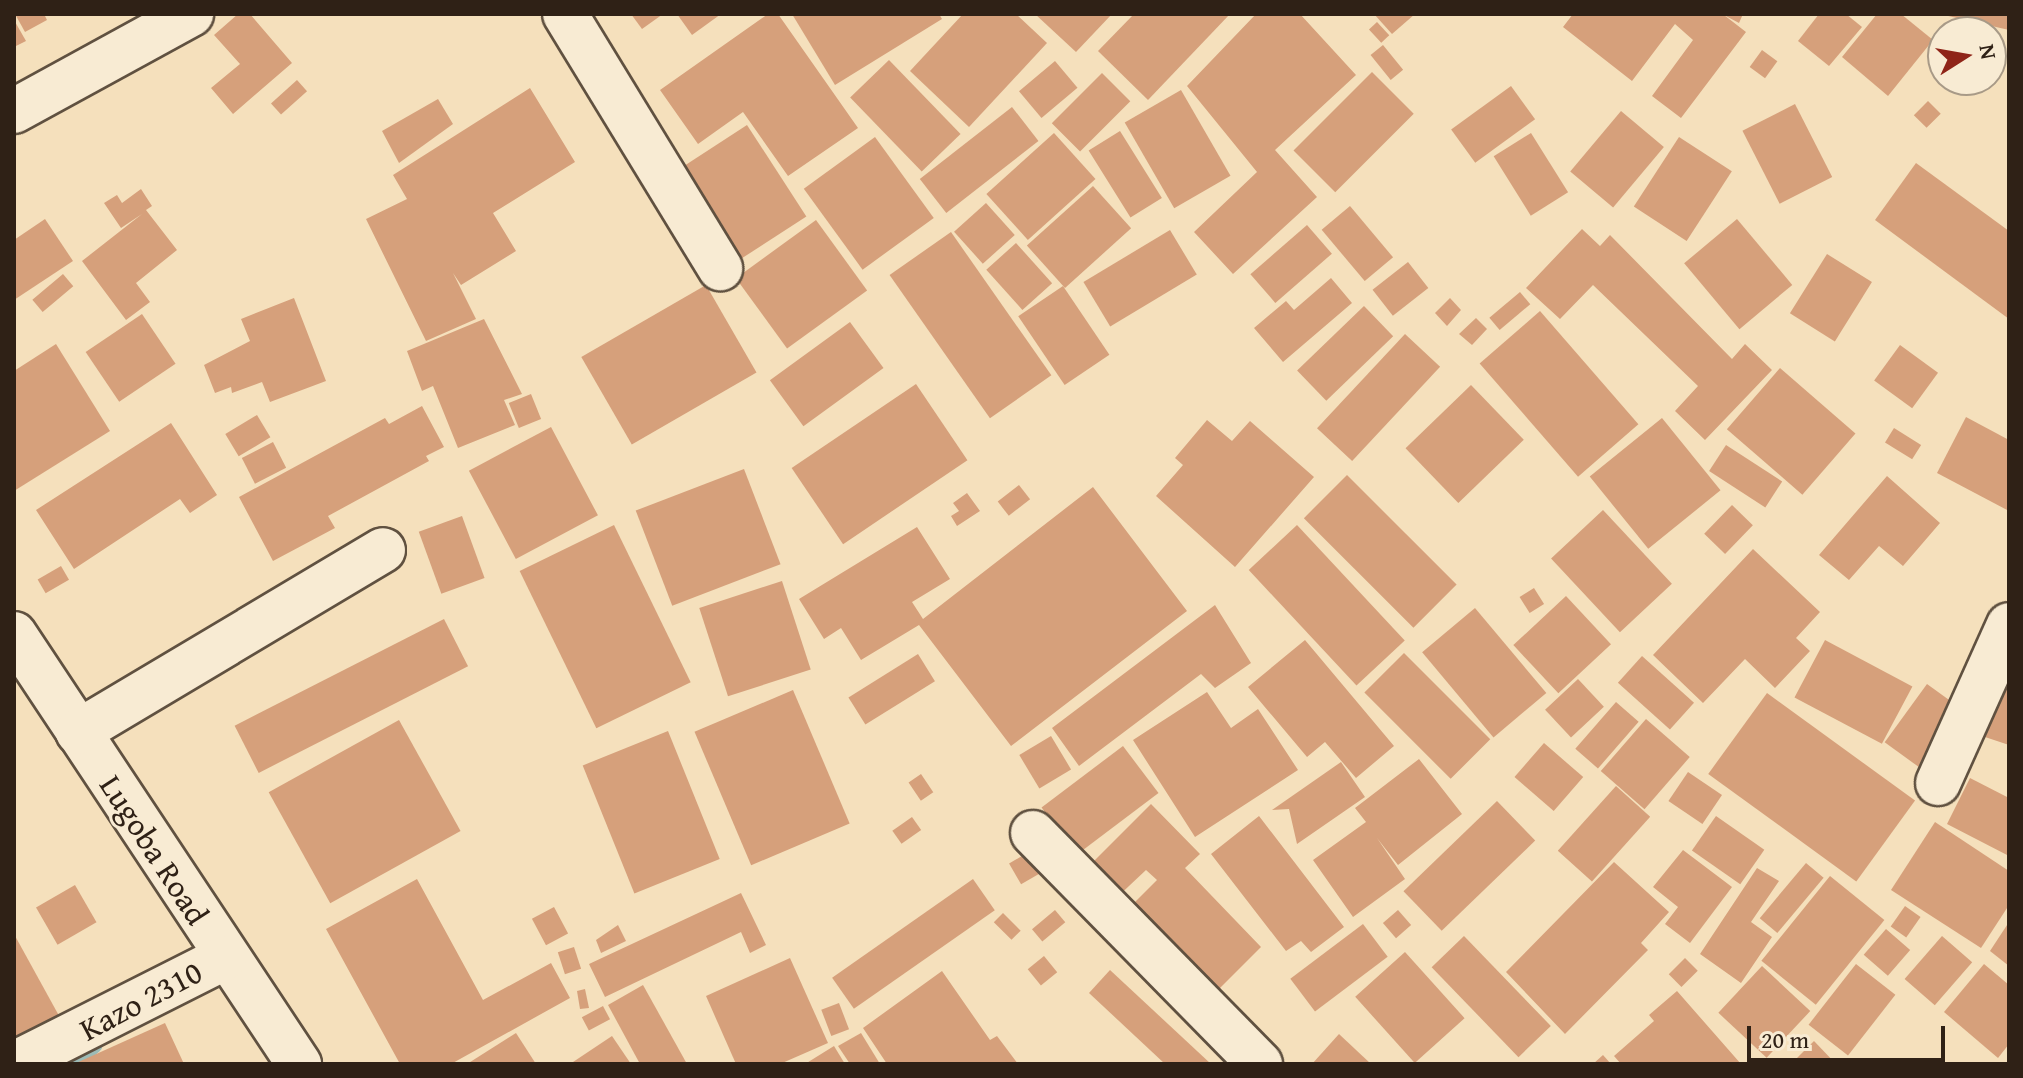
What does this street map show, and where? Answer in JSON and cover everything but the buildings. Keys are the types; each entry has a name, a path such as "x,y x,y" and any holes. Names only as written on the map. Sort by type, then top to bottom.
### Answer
{"street":[{"path":"14,111 191,14"},
{"path":"565,14 720,268"},
{"path":"78,732 383,550"},
{"path":"1938,783 2009,625"},
{"name":"Lugoba Road","path":"14,634 224,958 299,1064"},
{"path":"1033,833 1260,1064"},
{"name":"Kazo 2310","path":"14,1064 224,958"}],"waterway":[{"path":"69,1064 93,1044"}]}
